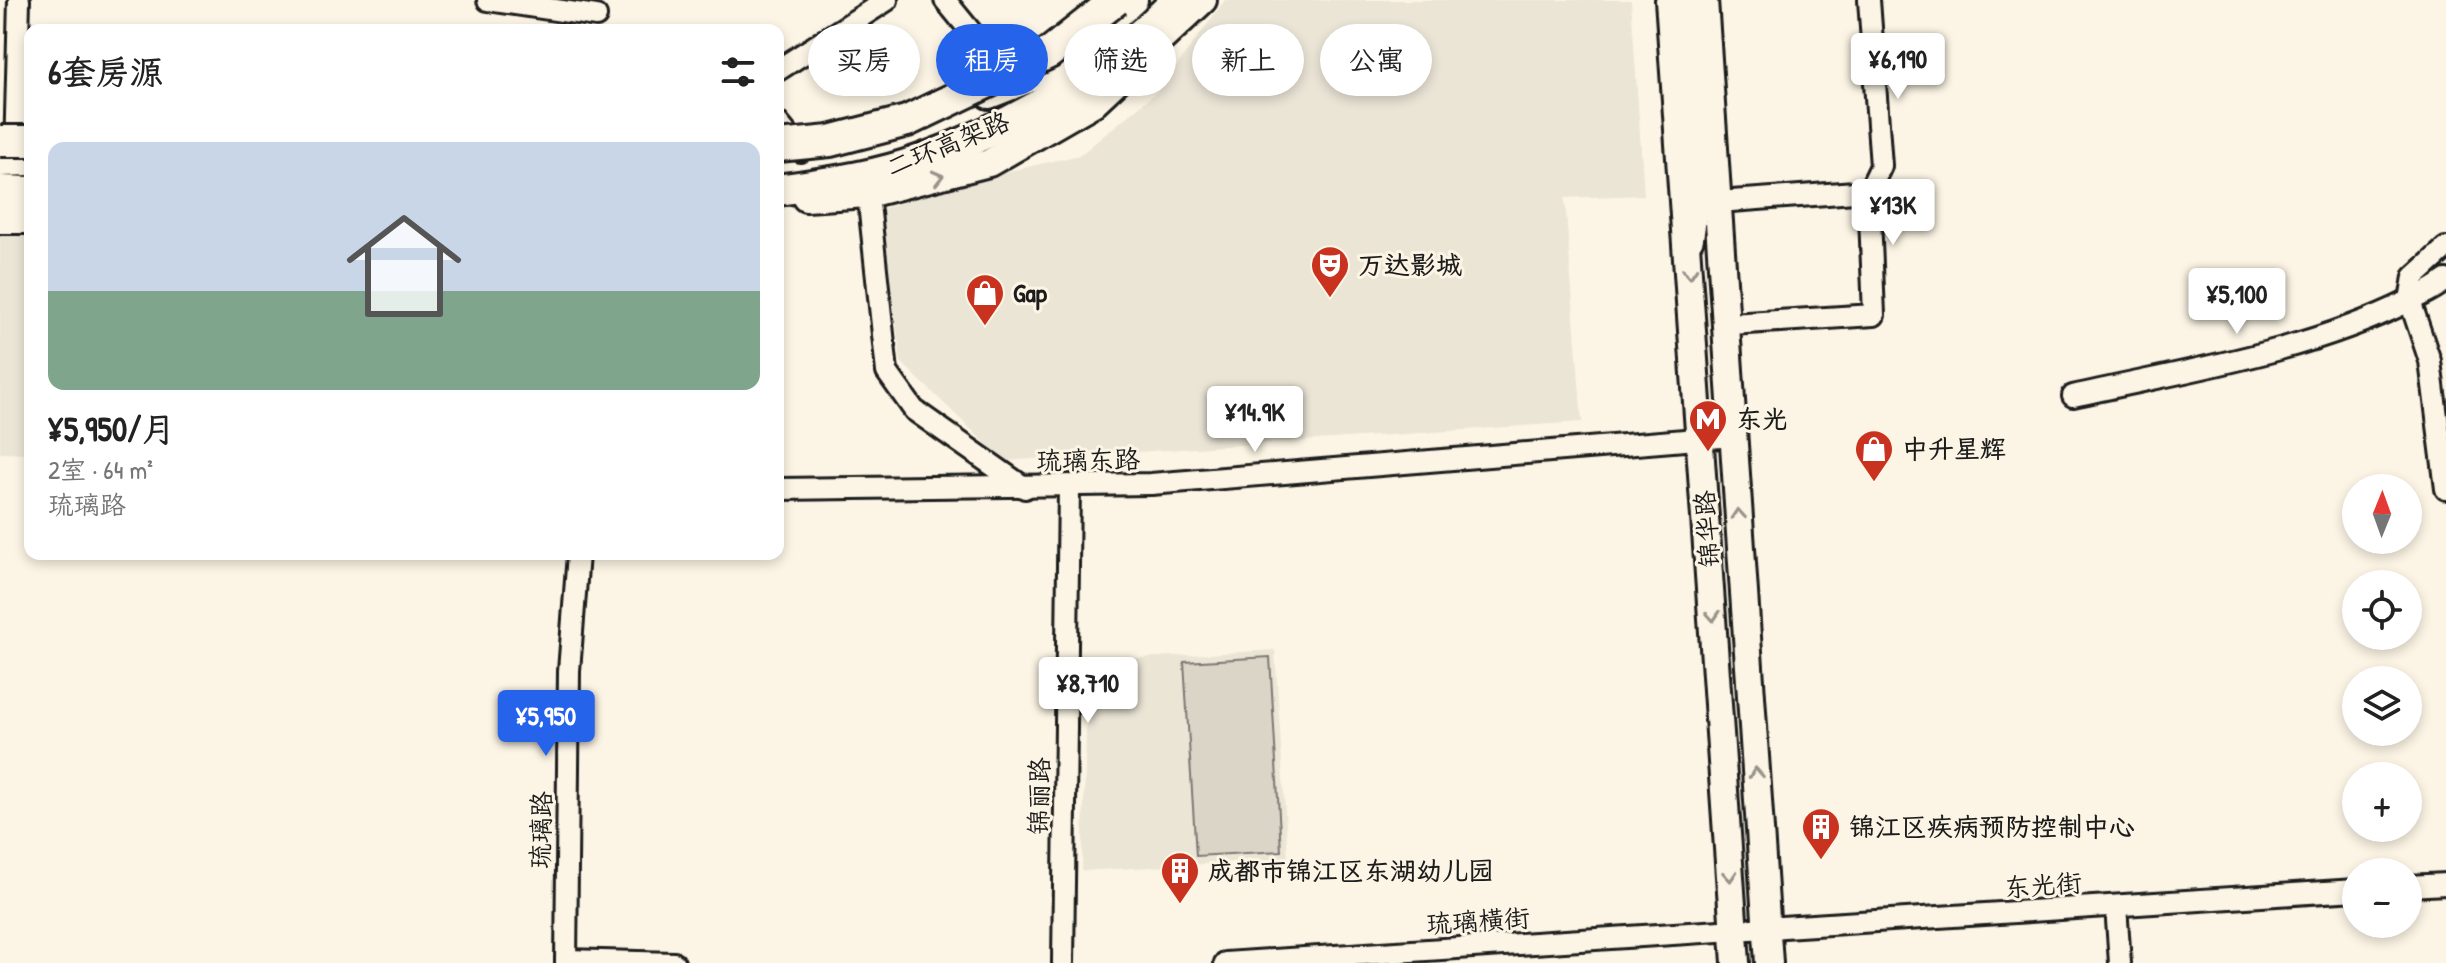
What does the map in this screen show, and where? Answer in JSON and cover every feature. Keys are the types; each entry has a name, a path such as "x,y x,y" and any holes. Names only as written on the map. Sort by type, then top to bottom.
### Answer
{"highway":[{"name":"二环高架路","path":"786,151 907,121 1049,53 1116,0"},
{"name":"二环高架路","path":"784,189 846,180 919,161 1000,127 1086,75 1152,26 1177,0"},
{"path":"1688,238 1699,165 1689,0"},
{"path":"0,191 24,192"},
{"path":"0,218 24,218"}],"main road":[{"path":"1048,72 1062,66 1134,0"},
{"path":"784,199 868,194 989,163 1093,103 1203,0"},
{"name":"锦华路","path":"1669,0 1688,238 1736,963"},
{"name":"锦华路","path":"1704,0 1769,963"},
{"path":"786,151 886,138 988,96"},
{"path":"0,211 24,210"}],"street":[{"path":"15,152 19,0"},
{"path":"488,0 596,15"},
{"path":"784,66 887,0"},
{"path":"945,0 965,24"},
{"path":"1731,324 1874,315 1869,191 1881,166 1869,0"},
{"path":"1718,202 1869,191"},
{"path":"868,194 887,372 914,410 1025,488"},
{"path":"2446,248 2414,277 2410,301 2430,361 2446,489"},
{"path":"2073,396 2227,362 2334,332 2390,312 2434,291 2446,280"},
{"name":"琉璃东路","path":"784,489 1151,484 1733,436"},
{"name":"锦丽路","path":"1063,963 1069,487"},
{"name":"琉璃路","path":"566,962 569,671 578,560"},
{"path":"2422,885 2446,884"},
{"name":"东光街","path":"1734,931 2342,891"},
{"path":"2116,906 2120,963"},
{"name":"琉璃横街","path":"1225,963 1734,931"},
{"path":"566,962 674,963"}],"shaded area":[{"path":"1225,0 1631,0 1644,195 1565,198 1582,422 1004,461 901,362 881,209 987,176 1080,155 1152,96 1176,96 1176,67 1192,45 1192,96 1304,96 1304,24 1207,24"},
{"path":"0,230 24,231 24,454 0,453"},
{"path":"1275,650 1288,859 1082,871 1088,661"},
{"path":"1270,657 1281,851 1196,856 1184,662"}],"place":[{"name":"万达影城","path":"1330,299"},
{"name":"Gap","path":"985,327"},
{"name":"东光","path":"1708,453"},
{"name":"中升星辉","path":"1874,483"},
{"name":"锦江区疾病预防控制中心","path":"1821,861"},
{"name":"成都市锦江区东湖幼儿园","path":"1180,905"}]}
